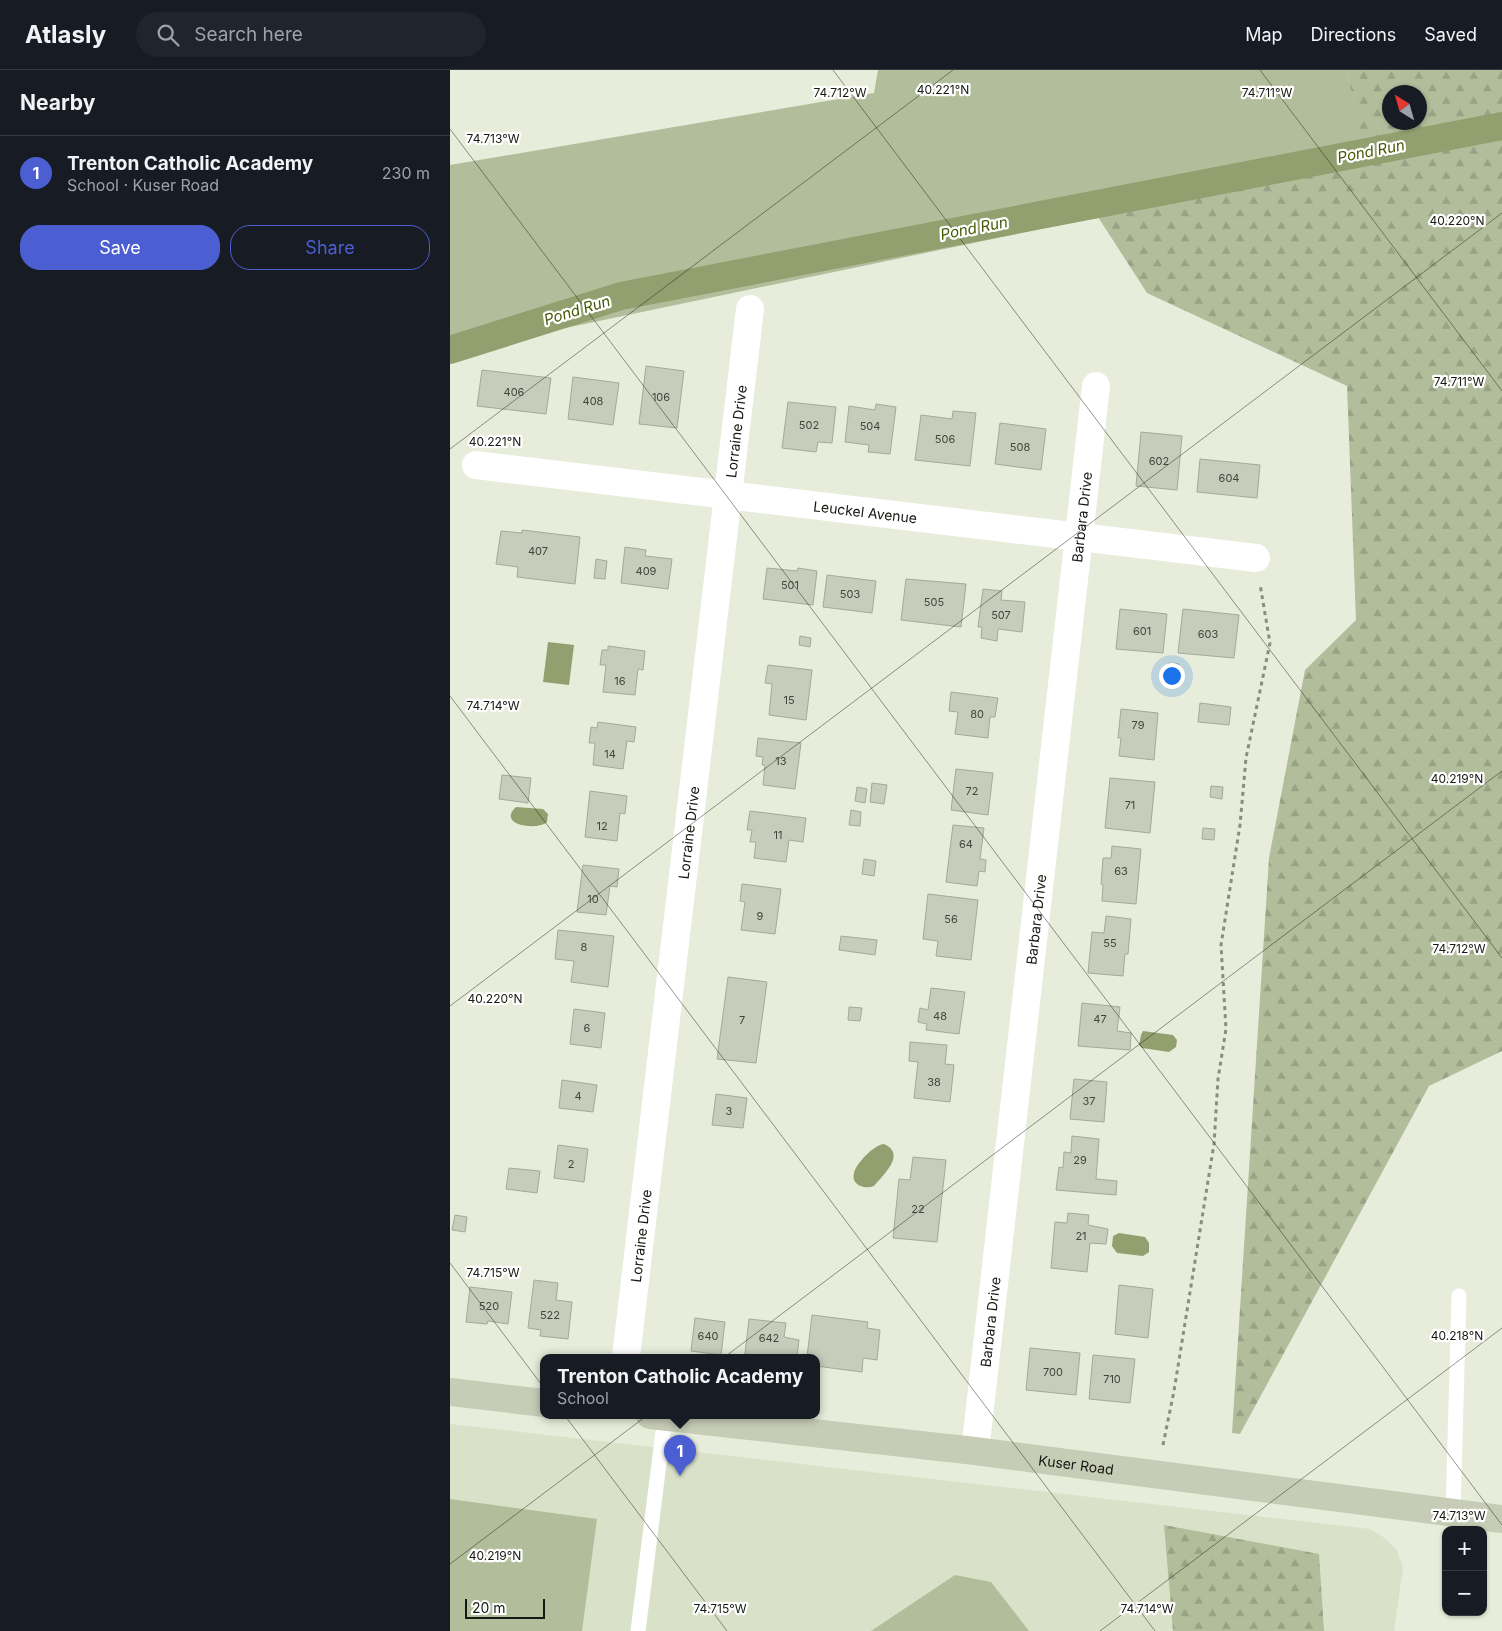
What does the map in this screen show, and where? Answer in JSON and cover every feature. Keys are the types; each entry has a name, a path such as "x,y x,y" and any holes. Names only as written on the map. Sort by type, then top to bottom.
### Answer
{"street":[{"name":"Lorraine Drive","path":"626,1354 750,310"},
{"name":"Barbara Drive","path":"975,1451 1096,386"},
{"name":"Leuckel Avenue","path":"476,465 1256,558"},
{"path":"450,1392 540,1403"},
{"name":"Kuser Road","path":"684,1419 975,1451 1502,1519"}],"lane":[{"path":"1453,1513 1458,1296"},
{"path":"638,1631 657,1419"}],"path":[{"path":"1163,1445 1174,1391 1214,1144 1218,1079 1226,1029 1221,945 1240,825 1246,758 1270,643 1256,558"}],"shaded area":[{"path":"548,642 574,645 569,685 543,682"},
{"path":"516,807 543,809 548,814 547,822 536,826 521,825 511,818 511,813"},
{"path":"1143,1031 1173,1035 1177,1040 1176,1047 1169,1052 1142,1048 1139,1045"},
{"path":"884,1144 891,1148 893,1153 891,1165 874,1186 858,1185 854,1179 857,1166 871,1150"},
{"path":"1119,1233 1145,1237 1149,1243 1149,1252 1143,1256 1117,1253 1112,1246 1113,1236"},
{"path":"450,1424 1370,1529 1382,1536 1396,1549 1403,1567 1394,1631 450,1631"}],"green space":[{"path":"878,70 1346,70 1370,164 1098,217 450,352 450,165 874,93"},
{"path":"1346,70 1502,70 1502,1051 1429,1086 1240,1434 1232,1433 1269,858 1305,670 1356,620 1347,386 1147,293 1098,217 1369,164"},
{"path":"450,1499 597,1519 582,1631 450,1631"},
{"path":"1164,1525 1319,1554 1324,1631 1173,1631"},
{"path":"955,1575 991,1582 1029,1631 871,1631"}],"building":[{"path":"646,366 684,371 677,428 639,424"},
{"path":"482,370 551,378 546,414 477,406"},
{"path":"573,377 619,383 613,425 568,419"},
{"path":"788,402 836,407 832,443 818,442 816,452 782,448"},
{"path":"876,404 896,407 890,454 868,452 869,445 845,442 849,406 875,410"},
{"path":"953,411 976,413 970,466 915,460 921,415 952,419"},
{"path":"1000,423 1046,429 1041,470 995,464"},
{"path":"1141,432 1182,436 1177,490 1136,486"},
{"path":"1200,459 1260,465 1257,498 1197,492"},
{"path":"522,530 580,537 575,584 517,577 518,567 496,564 501,531 522,533"},
{"path":"625,547 646,550 645,556 672,559 668,589 621,583"},
{"path":"596,559 607,561 605,579 594,578"},
{"path":"767,568 797,571 798,568 817,571 813,605 763,599"},
{"path":"827,575 876,581 872,613 823,607"},
{"path":"906,579 966,584 961,627 901,620"},
{"path":"983,589 1002,591 1001,600 1025,602 1022,632 998,629 997,641 981,638 982,627 978,627"},
{"path":"1120,609 1167,614 1163,653 1116,649"},
{"path":"1183,609 1239,615 1234,658 1178,653"},
{"path":"800,636 811,638 810,647 799,645"},
{"path":"608,646 645,651 643,670 638,669 635,695 603,692 606,665 600,665 602,650 608,650"},
{"path":"1169,663 1179,664 1178,672 1168,671"},
{"path":"768,665 812,670 806,720 769,715 772,684 765,683"},
{"path":"951,692 998,698 995,717 990,717 988,738 955,734 958,712 949,711"},
{"path":"1200,703 1231,707 1229,725 1198,722"},
{"path":"1121,709 1158,713 1154,760 1119,756 1121,738 1118,738"},
{"path":"598,722 636,727 634,742 627,741 623,769 593,765 595,743 589,743 591,727 597,728"},
{"path":"758,738 801,743 795,789 763,785 765,765 762,765 763,757 756,756"},
{"path":"956,769 993,773 988,815 951,810"},
{"path":"502,775 531,778 528,803 499,799"},
{"path":"1110,778 1155,782 1150,833 1105,828"},
{"path":"872,783 887,785 884,804 870,802"},
{"path":"1211,786 1223,787 1222,799 1210,797"},
{"path":"857,787 867,789 865,803 855,801"},
{"path":"590,791 627,796 625,814 620,813 617,841 585,837"},
{"path":"851,810 861,812 860,826 849,825"},
{"path":"750,811 806,818 803,842 789,840 786,862 754,858 756,842 750,842 752,830 747,830"},
{"path":"953,825 984,828 980,859 986,860 985,872 979,871 977,886 946,882"},
{"path":"1203,828 1215,829 1214,840 1202,839"},
{"path":"1112,846 1141,849 1136,904 1102,901 1103,858 1111,858"},
{"path":"864,859 876,861 874,876 862,874"},
{"path":"583,865 619,869 617,887 610,886 606,915 577,912"},
{"path":"742,884 781,889 775,934 741,930 745,902 740,901"},
{"path":"928,894 978,900 971,960 936,956 938,941 923,939"},
{"path":"1106,916 1131,919 1128,954 1125,954 1123,976 1088,973 1092,932 1104,933"},
{"path":"558,930 614,936 608,987 571,982 574,961 555,959"},
{"path":"841,936 877,940 875,955 839,950"},
{"path":"728,977 767,982 756,1063 717,1059"},
{"path":"931,988 965,992 959,1034 926,1030 927,1024 918,1022 920,1008 928,1010"},
{"path":"1082,1003 1120,1007 1117,1031 1131,1033 1130,1050 1078,1046"},
{"path":"849,1007 862,1008 860,1021 848,1020"},
{"path":"574,1009 605,1013 601,1048 570,1044"},
{"path":"910,1042 947,1045 945,1064 954,1065 950,1102 914,1098 918,1062 909,1061"},
{"path":"1074,1079 1107,1082 1104,1122 1070,1119"},
{"path":"562,1080 597,1085 593,1112 559,1108"},
{"path":"716,1094 747,1098 743,1128 712,1125"},
{"path":"1072,1136 1099,1139 1096,1179 1117,1181 1116,1195 1056,1190 1059,1167 1063,1168 1064,1152 1071,1153"},
{"path":"558,1145 588,1149 584,1182 554,1178"},
{"path":"913,1157 946,1160 937,1242 893,1238 899,1179 910,1180"},
{"path":"509,1168 540,1171 537,1193 506,1189"},
{"path":"1068,1213 1089,1215 1088,1225 1108,1229 1106,1244 1090,1243 1087,1272 1051,1268 1055,1222 1067,1223"},
{"path":"455,1215 467,1217 465,1232 452,1230"},
{"path":"534,1280 558,1283 556,1300 572,1302 568,1339 540,1336 541,1330 528,1328"},
{"path":"1119,1285 1153,1289 1148,1338 1115,1334"},
{"path":"470,1287 512,1292 508,1324 488,1321 487,1324 466,1322"},
{"path":"812,1315 868,1322 867,1328 880,1330 877,1360 863,1358 862,1372 820,1367 820,1354 807,1354"},
{"path":"695,1318 725,1322 721,1354 691,1351"},
{"path":"749,1319 786,1323 784,1337 799,1340 797,1354 745,1354"},
{"path":"1030,1348 1080,1353 1076,1395 1026,1390"},
{"path":"1093,1355 1135,1359 1130,1403 1089,1399"}],"waterway":[{"name":"Pond Run","path":"450,350 621,296 1502,126"}],"place":[{"name":"Trenton Catholic Academy","path":"680,1476"}]}
